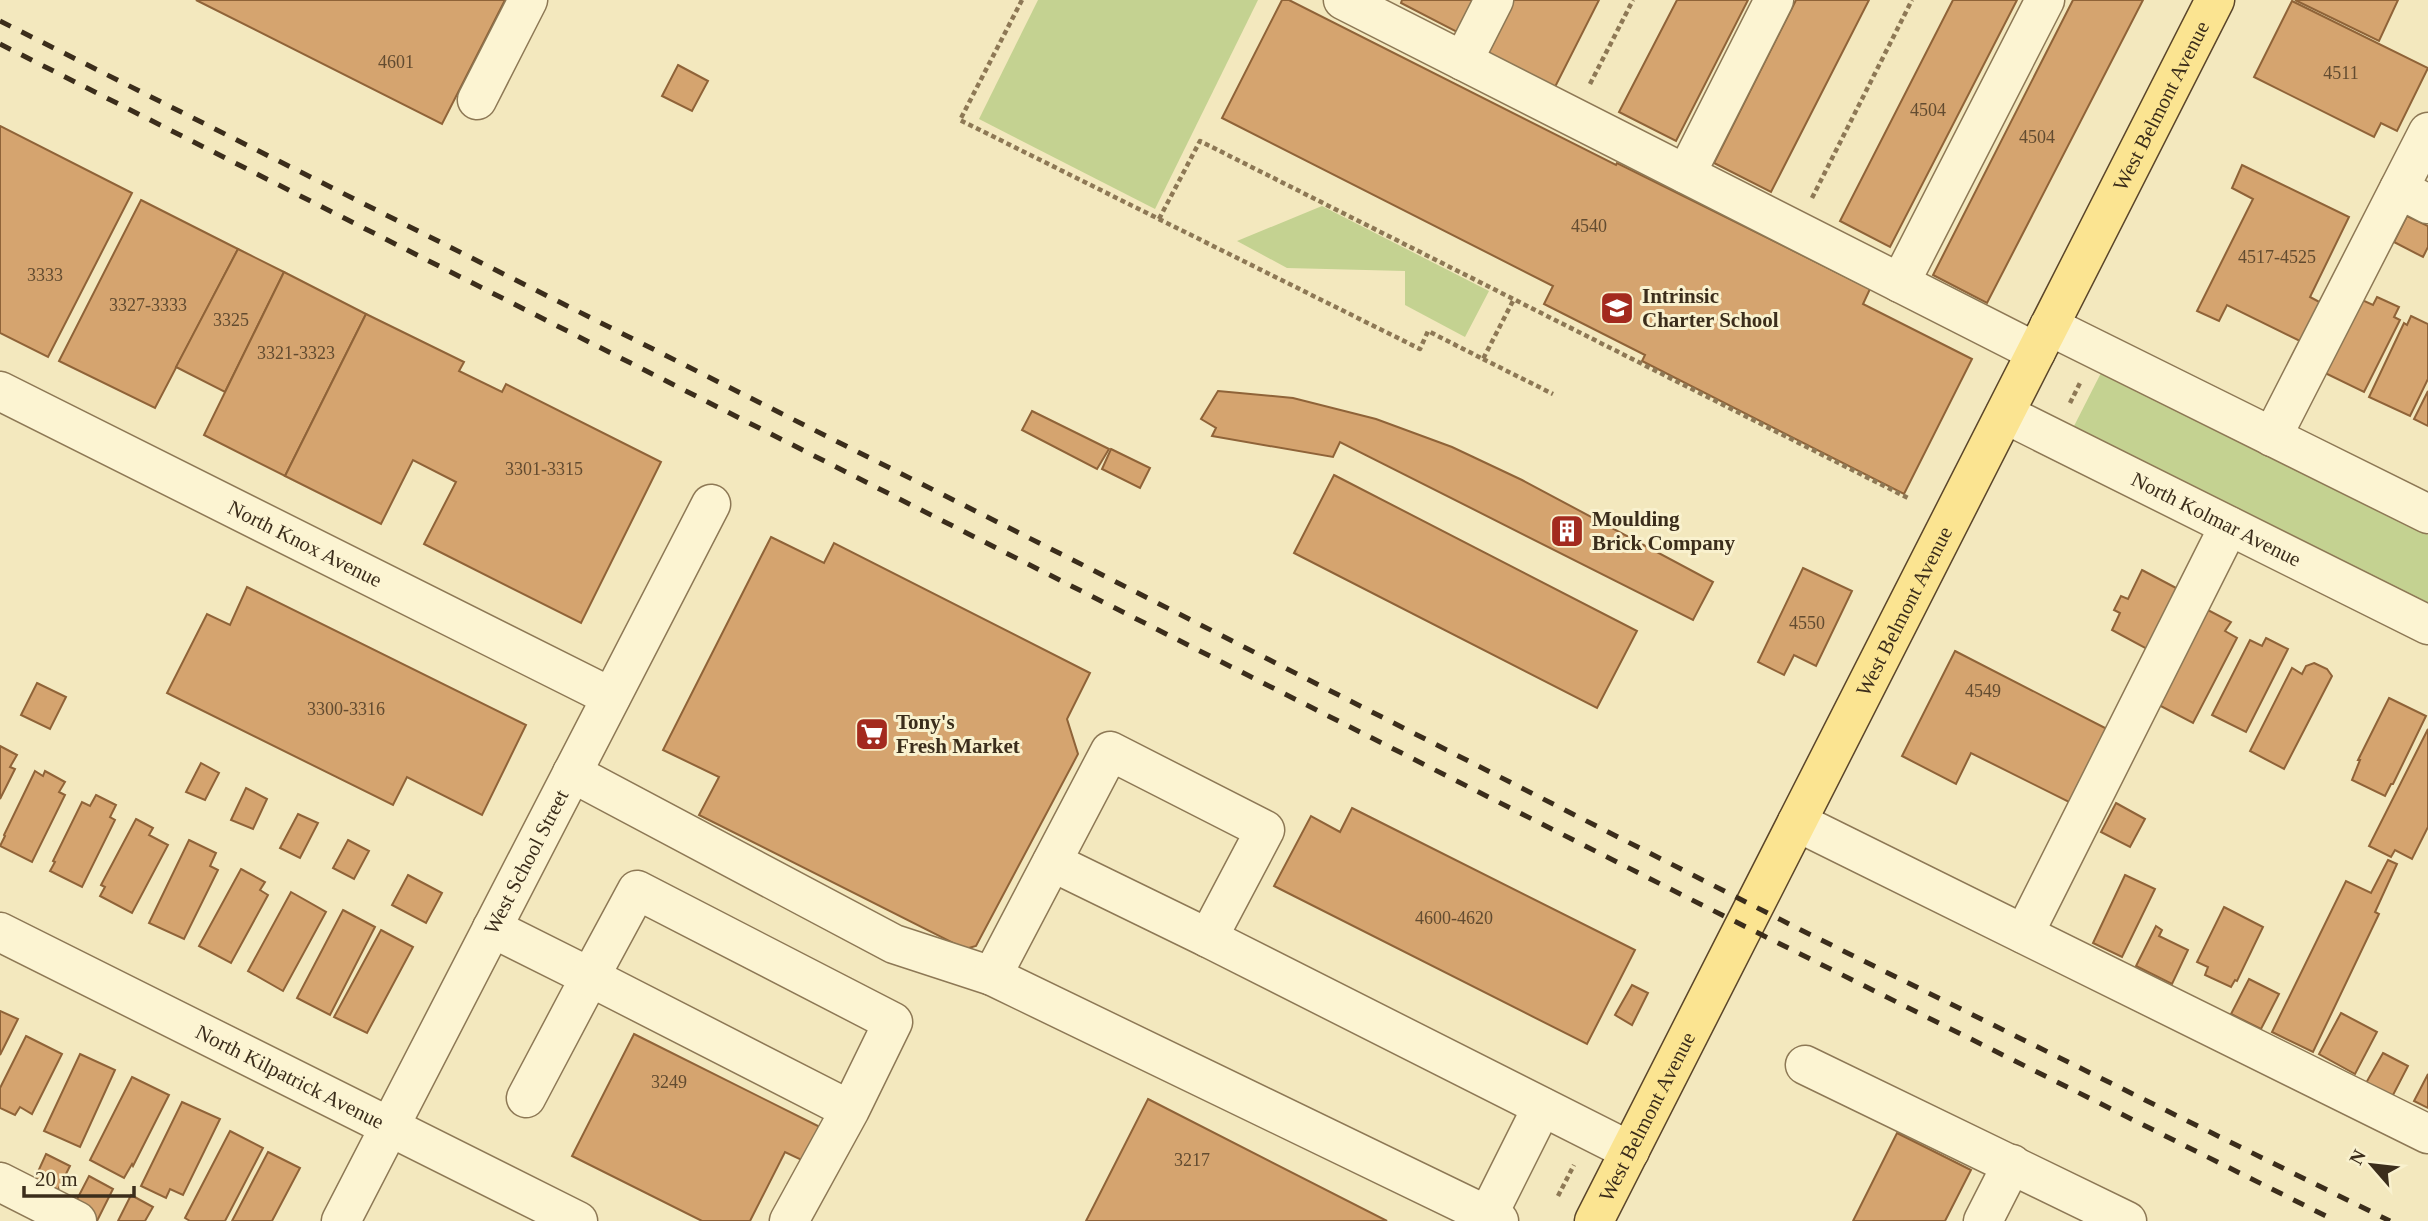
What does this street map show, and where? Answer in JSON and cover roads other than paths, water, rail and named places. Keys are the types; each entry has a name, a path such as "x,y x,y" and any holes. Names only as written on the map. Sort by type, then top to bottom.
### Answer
{"main road":[{"name":"West Belmont Avenue","path":"1594,1221 2215,0"}],"street":[{"path":"477,100 528,0"},
{"path":"1342,0 1900,283 2043,339 2273,437 2428,514"},
{"path":"1463,61 1494,0"},
{"path":"1686,174 1774,0"},
{"path":"1900,283 2046,0"},
{"path":"2273,437 2413,197 2428,132"},
{"name":"North Knox Avenue","path":"0,391 611,697"},
{"name":"North Kolmar Avenue","path":"2005,414 2428,625"},
{"name":"West School Street","path":"341,1221 711,504"},
{"path":"2024,934 2229,526"},
{"path":"992,976 1110,751 1265,830 1208,938"},
{"path":"572,773 894,944 992,976 1493,1218 1542,1107"},
{"path":"1797,822 2428,1134"},
{"path":"1052,863 1208,938 1630,1151"},
{"path":"526,1098 637,890 893,1022 850,1110 789,1221"},
{"path":"492,928 850,1110"},
{"name":"North Kilpatrick Avenue","path":"0,932 578,1221"},
{"path":"1805,1065 2012,1164 2105,1216"},
{"path":"1983,1221 2012,1164"},
{"path":"0,1182 77,1221"}],"railway":[{"path":"0,21 1067,557 1801,930 2390,1221"},
{"path":"0,44 1702,905 2336,1221"}],"place":[{"name":"Intrinsic Charter School","path":"1617,308"},
{"name":"Moulding Brick Company","path":"1567,531"},
{"name":"Tony's Fresh Market","path":"872,734"}]}
